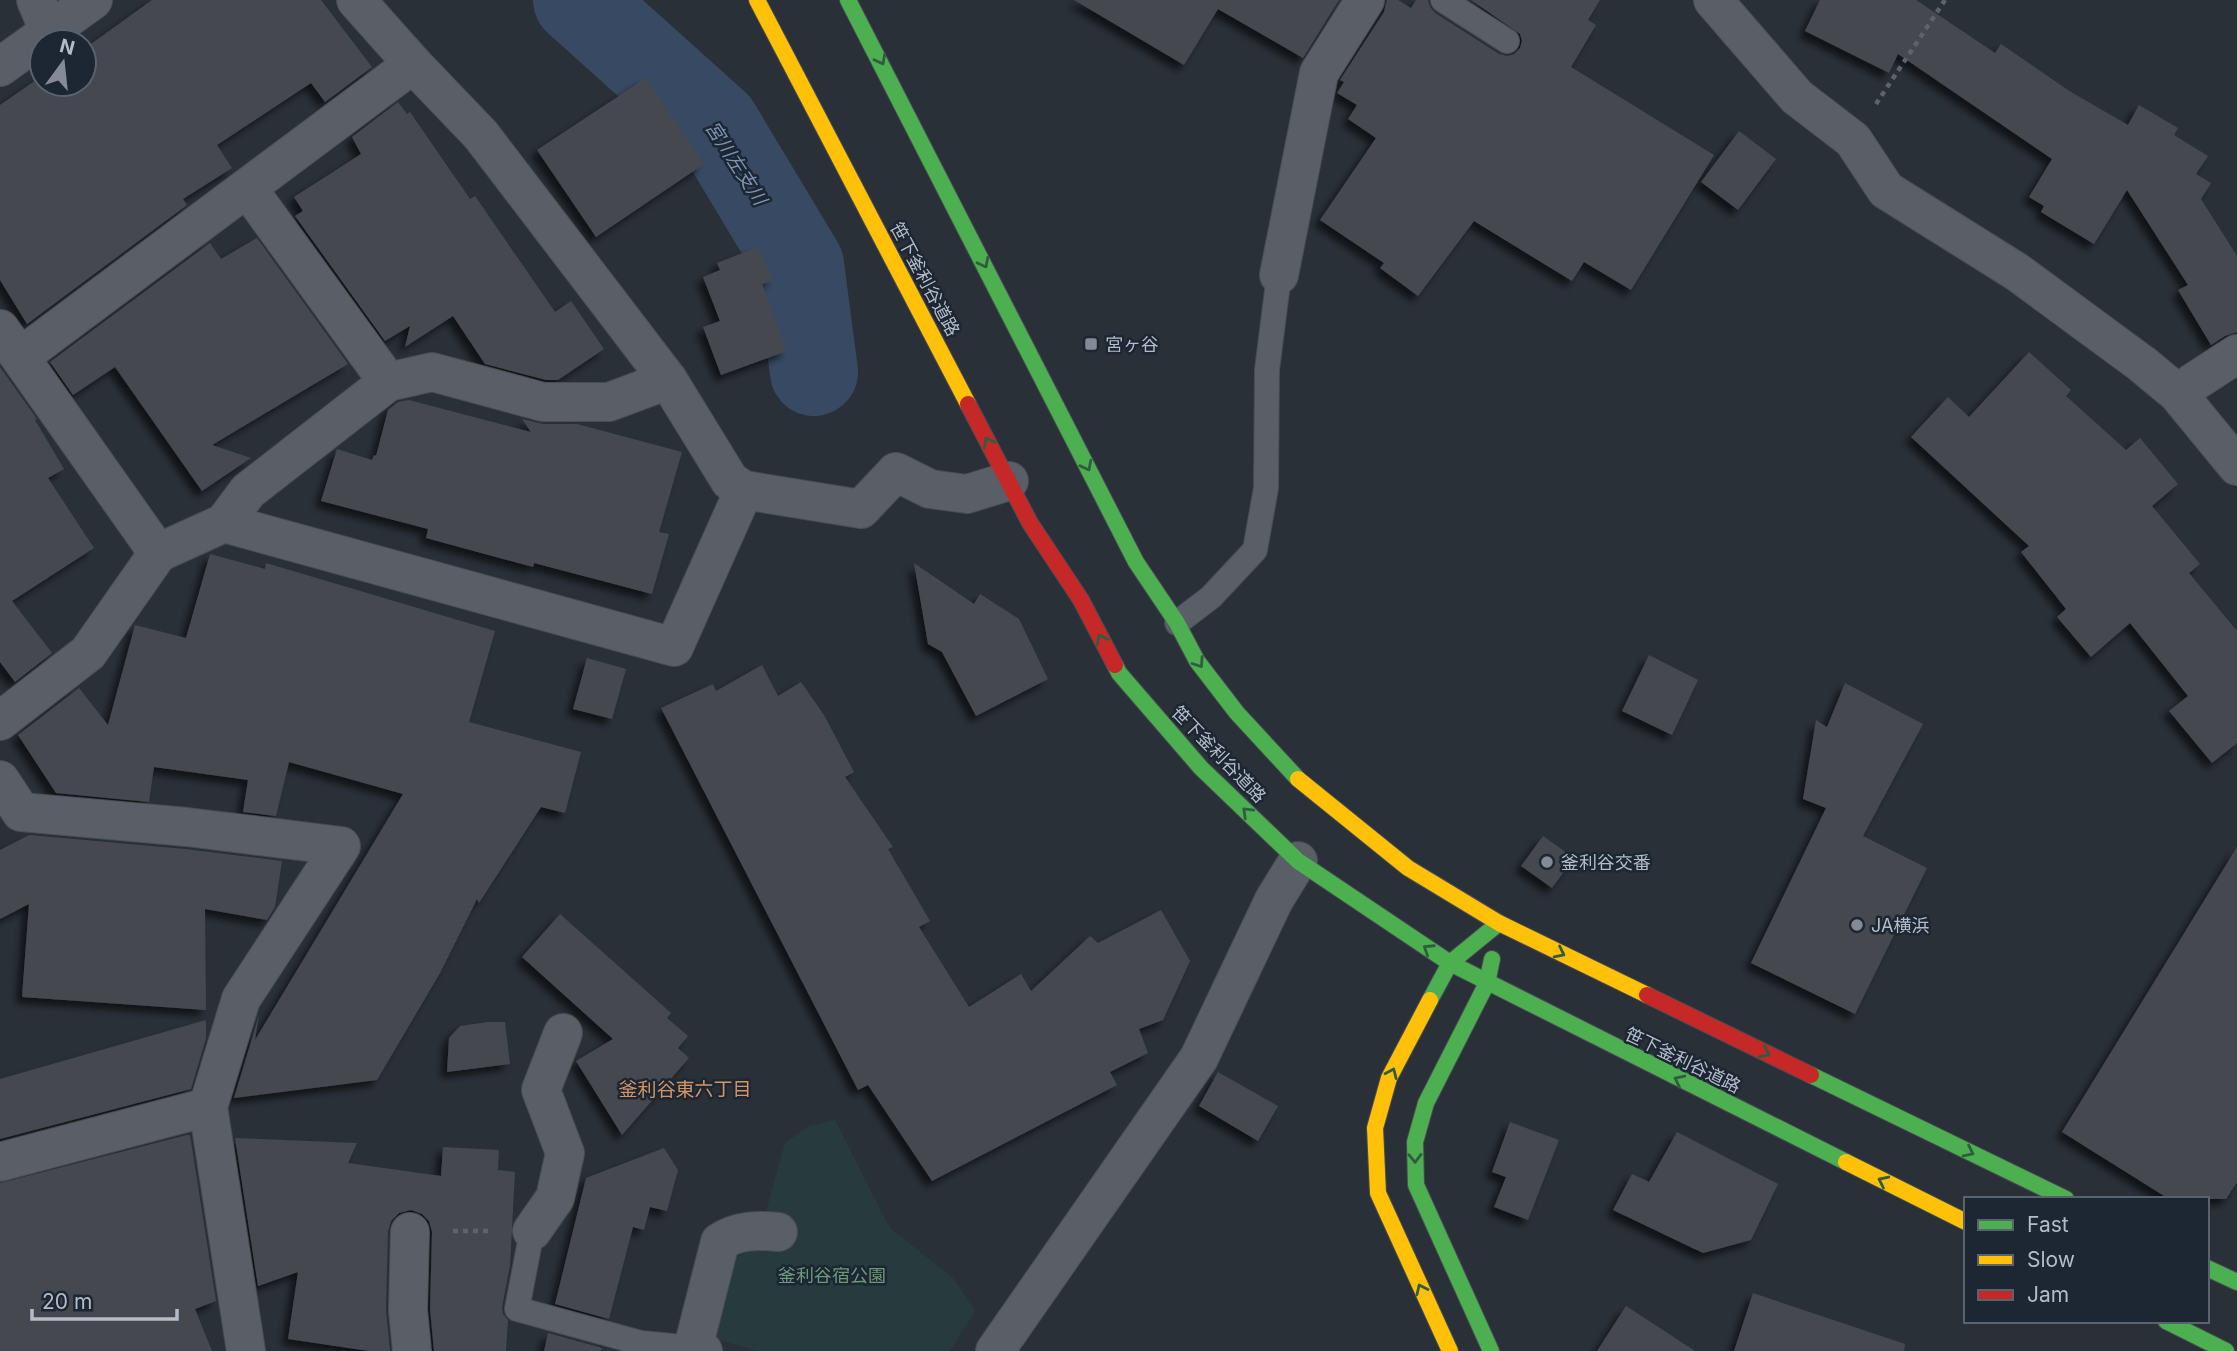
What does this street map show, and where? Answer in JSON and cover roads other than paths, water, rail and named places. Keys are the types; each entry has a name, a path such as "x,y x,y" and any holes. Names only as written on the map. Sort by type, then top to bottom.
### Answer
{"street":[{"path":"0,67 43,16 93,0"},
{"path":"356,0 481,135 668,380 730,481 744,490 861,509 895,472 930,489 967,494 1009,481"},
{"name":"笹下釜利谷道路","path":"757,0 1030,523 1081,600 1119,673 1201,768 1298,860 1450,963 1487,984 1964,1221"},
{"path":"848,0 1136,562 1177,623 1197,661 1237,713 1290,774 1408,867 1499,923 2062,1197"},
{"path":"1279,275 1319,73 1365,0"},
{"path":"1713,0 1797,97 1853,140 1885,190 2017,272 2142,364 2177,393 2237,466"},
{"path":"158,553 10,343 248,189 413,64"},
{"path":"248,189 388,382"},
{"path":"2177,393 2237,354"},
{"path":"0,721 88,653 158,553 223,523 248,491 388,382 432,372 543,402 609,402 668,380"},
{"path":"223,523 674,647 744,490"},
{"path":"0,780 21,812 187,827 341,846 241,999 208,1107 246,1351"},
{"path":"995,1351 1199,1058 1274,900 1298,860"},
{"path":"1450,1351 1378,1193 1375,1128 1389,1078 1450,963 1499,923"},
{"path":"1491,1351 1416,1185 1415,1142 1426,1103 1487,984 1499,923"},
{"path":"532,1231 555,1198 565,1153 541,1090 564,1033"},
{"path":"0,1162 208,1107"},
{"path":"698,1350 720,1242 732,1233 778,1231"},
{"path":"410,1232 408,1310 412,1351"},
{"path":"2209,1269 2237,1282"},
{"path":"2170,1323 2226,1351"}],"lane":[{"path":"1443,0 1507,41"},
{"path":"1177,623 1211,597 1255,550 1266,488 1267,370 1279,275"},
{"path":"532,1231 517,1309 641,1343 698,1350"}],"waterway":[{"name":"宮川左支川","path":"577,0 716,125 800,265 814,372"}],"place":[{"name":"宮ヶ谷","path":"1091,344"},
{"name":"釜利谷交番","path":"1547,862"},
{"name":"JA横浜","path":"1857,925"}],"district":[{"name":"釜利谷東六丁目","path":"685,1089"}],"park label":[{"name":"釜利谷宿公園","path":"832,1275"}]}
